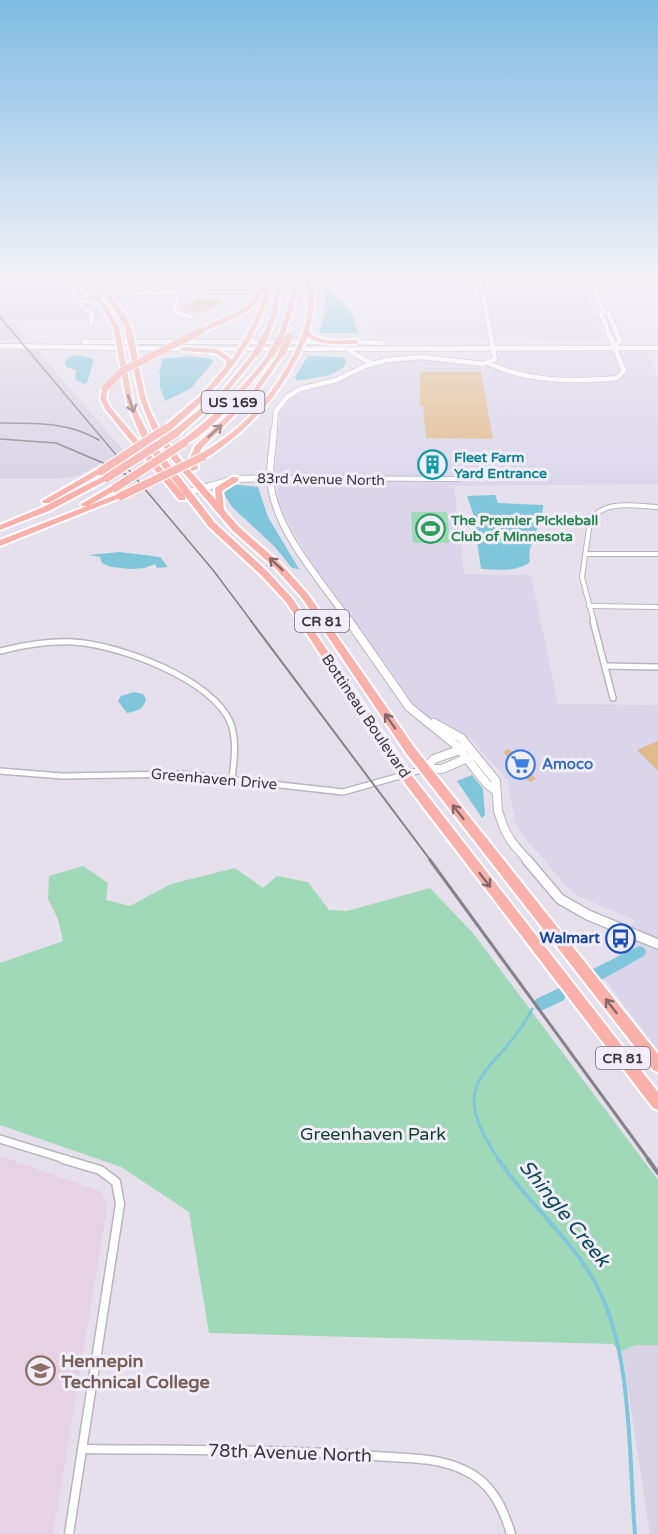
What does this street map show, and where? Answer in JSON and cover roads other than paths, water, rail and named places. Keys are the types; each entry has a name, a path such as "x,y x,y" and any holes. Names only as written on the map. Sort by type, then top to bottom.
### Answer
{"highway":[{"name":"Bottineau Boulevard","path":"121,351 125,385 145,436 212,525 271,580 288,600 405,775 658,1103"},
{"name":"Bottineau Boulevard","path":"133,351 138,382 150,417 174,455 236,529 292,579 306,596 373,697 425,769 658,1065"},
{"path":"162,351 122,371 105,388 103,398 107,408 193,512 208,528 236,548"},
{"path":"203,351 220,352 228,359 229,365"},
{"path":"0,526 101,471 170,426 199,401 241,351"},
{"name":"US 169","path":"0,526 56,504 107,478 176,433 225,392 257,351"},
{"name":"US 169","path":"0,542 115,488 184,443 240,395 274,351"},
{"path":"199,485 193,460 198,448 249,399 264,381 282,351"},
{"path":"0,542 120,496 202,457 252,419 281,380 297,351"},
{"path":"221,511 218,490 235,479"}],"street":[{"path":"344,351 350,351 372,364"},
{"path":"363,359 361,355 364,351"},
{"path":"494,351 497,357 488,363 476,364 422,357 394,359 372,364 336,380 300,390 282,401 276,411 270,478 277,510 293,542 399,693 421,718 464,748 471,756 487,784 495,790 500,819 508,835 560,898 588,915 658,944"},
{"path":"488,363 510,373 535,377 607,378 622,375 623,366 618,351"},
{"name":"83rd Avenue North","path":"186,493 199,485 235,479 458,479"},
{"path":"613,698 582,577 590,521 598,511 611,507 658,507"},
{"path":"586,554 658,554"},
{"path":"590,606 658,607"},
{"path":"0,651 46,642 79,643 127,651 158,664 207,694 226,715 235,740 232,779"},
{"path":"605,666 658,667"},
{"path":"425,769 434,759 464,748"},
{"path":"425,769 442,769 471,756"},
{"name":"Greenhaven Drive","path":"0,771 62,776 183,774 343,792 425,769"},
{"path":"0,1139 100,1170 116,1182 120,1204 69,1534"},
{"name":"78th Avenue North","path":"82,1449 321,1452 438,1461 456,1465 473,1473 490,1487 502,1507 511,1534"}],"water":[{"path":"77,355 94,359 87,383 83,384 75,379 76,370 67,367 65,363 68,357"},
{"path":"190,356 214,361 190,389 163,402 165,400 160,388 158,371 162,359"},
{"path":"308,356 342,357 346,364 336,372 297,381 295,377"},
{"path":"232,484 258,487 268,517 299,569 292,568 274,546 232,507 224,494 227,487"},
{"path":"495,495 498,503 543,505 541,520 530,547 530,562 525,565 507,570 481,569 473,513 467,496"},
{"path":"120,552 160,557 168,567 157,568 155,564 145,568 131,569 111,567 102,563 100,557 89,555"},
{"path":"134,692 143,694 146,699 139,709 127,713 118,701 121,696"},
{"path":"472,775 483,789 485,815 482,818 457,781"}],"waterway":[{"name":"Shingle Creek","path":"598,974 639,952"},
{"name":"Shingle Creek","path":"541,1004 559,995"},
{"name":"Shingle Creek","path":"499,1160 482,1132 475,1110 475,1092 481,1077 519,1031 532,1009"},
{"name":"Shingle Creek","path":"498,1159 579,1257 604,1300 614,1331 626,1398 635,1534"}],"railway":[{"path":"28,351 213,570 252,622"},
{"path":"0,423 63,427 99,440"},
{"path":"0,439 56,443 115,468 130,477"},
{"path":"251,621 431,861"},
{"path":"430,860 649,1160"},
{"path":"648,1159 658,1173"}],"place":[{"name":"Fleet Farm Yard Entrance","path":"433,465"},
{"name":"The Premier Pickleball Club of Minnesota","path":"430,528"},
{"name":"Amoco","path":"521,764"},
{"name":"Walmart","path":"621,938"},
{"name":"Hennepin Technical College","path":"40,1371"}],"park label":[{"name":"Greenhaven Park","path":"373,1134"}]}
